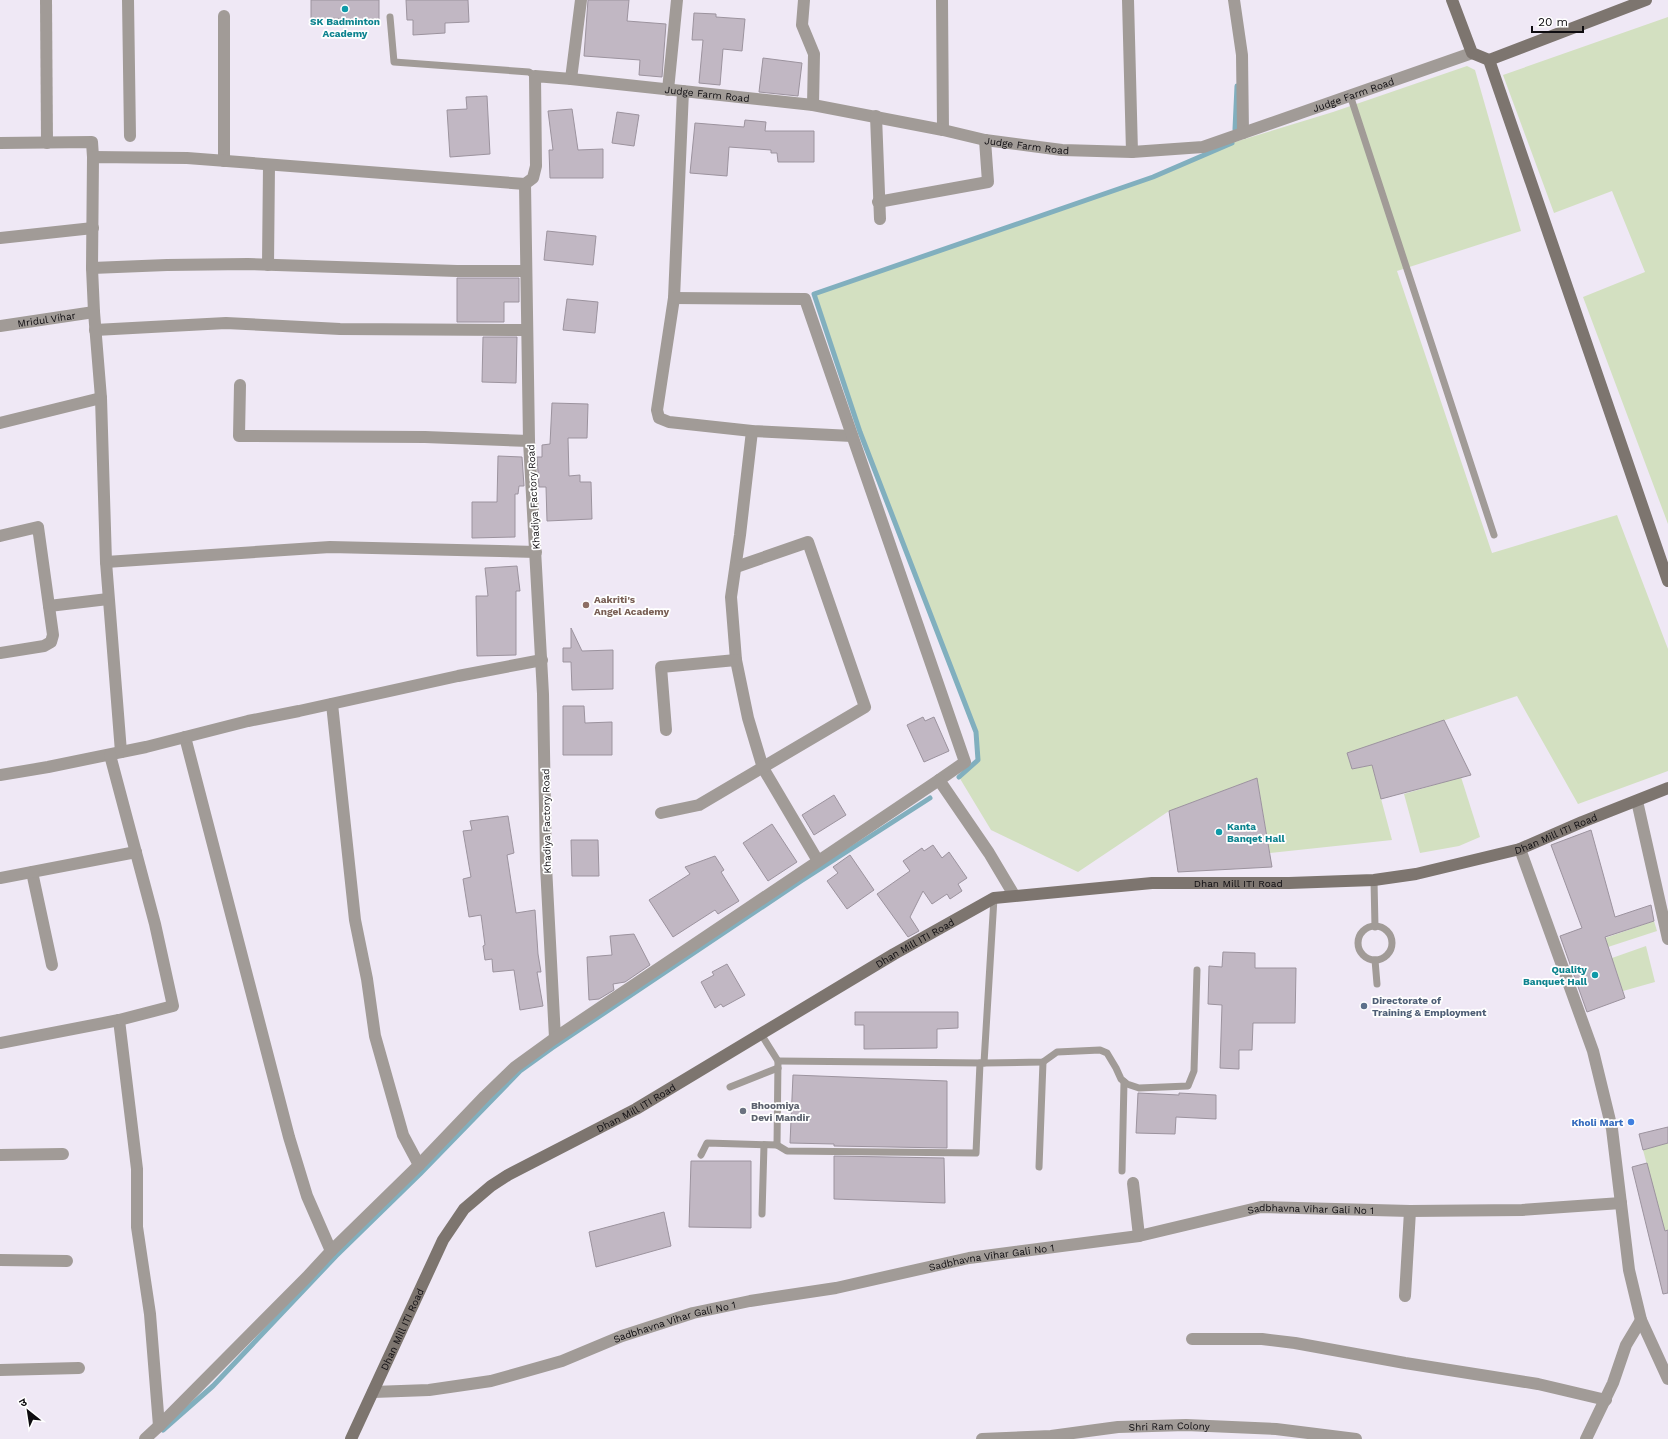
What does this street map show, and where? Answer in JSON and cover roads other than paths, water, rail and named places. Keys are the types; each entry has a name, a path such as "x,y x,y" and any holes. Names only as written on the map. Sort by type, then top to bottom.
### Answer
{"street":[{"path":"46,0 47,143"},
{"path":"128,0 130,136"},
{"path":"93,157 187,158 525,184 534,178 536,166 536,76 570,79 581,0"},
{"path":"668,90 677,0"},
{"path":"804,0 802,25 814,54 813,105"},
{"path":"942,0 943,130"},
{"path":"1128,0 1132,152"},
{"path":"1234,0 1242,55 1243,133"},
{"path":"1452,0 1472,53 1489,60 1646,0"},
{"path":"224,16 224,161"},
{"name":"Judge Farm Road","path":"570,79 813,105 876,116 985,140 1062,150 1132,152 1203,147 1472,53"},
{"path":"1489,60 1668,582"},
{"path":"683,91 674,298 657,410 659,418 669,422 752,431 852,436"},
{"path":"876,116 878,202 880,219"},
{"path":"878,202 988,182 985,140"},
{"path":"0,143 92,142 92,268 101,398 106,562 115,754 136,852 155,924 173,1006 119,1020 0,1043"},
{"path":"268,265 269,165"},
{"name":"Khadiya Factory Road","path":"525,184 529,441 542,660 546,866 555,1038"},
{"path":"0,238 92,228"},
{"path":"92,268 167,265 268,265 457,271 526,271"},
{"path":"145,1439 307,1277 331,1251 420,1165 485,1096 515,1067 555,1038 965,762 805,299 674,298"},
{"name":"Mridul Vihar","path":"0,326 94,312"},
{"path":"96,330 226,323 340,329 527,330"},
{"path":"240,385 239,436 425,437 529,441"},
{"path":"0,423 101,398"},
{"path":"752,431 731,597 736,660 748,718 763,768 818,861"},
{"path":"0,536 38,527 53,635 51,642 44,646 0,653"},
{"path":"661,813 699,805 865,707 808,542 736,567"},
{"path":"106,562 330,548 536,552"},
{"path":"49,606 108,599"},
{"path":"0,775 115,754 248,721 458,676 542,660"},
{"path":"666,730 661,667 736,660"},
{"path":"332,704 355,920 367,979 375,1036 402,1135 420,1165"},
{"path":"185,737 289,1137 307,1196 331,1251"},
{"path":"939,780 989,853 1014,895"},
{"name":"Dhan Mill ITI Road","path":"351,1439 443,1240 464,1209 491,1186 508,1175 636,1109 894,954 994,898 1152,883 1290,883 1374,880 1416,874 1520,849 1668,788"},
{"path":"1637,801 1668,939"},
{"path":"1520,849 1593,1051 1612,1129 1629,1270 1641,1320 1668,1377"},
{"path":"0,878 136,852"},
{"path":"32,872 52,965"},
{"path":"119,1020 137,1169 137,1227 150,1314 159,1426"},
{"path":"0,1155 63,1154"},
{"path":"1133,1182 1139,1236"},
{"name":"Sadbhavna Vihar Gali No 1","path":"373,1392 429,1390 491,1381 562,1360 622,1336 692,1313 750,1301 836,1288 968,1258 1139,1236 1261,1207 1410,1212 1522,1210 1621,1203"},
{"path":"1405,1296 1410,1212"},
{"path":"0,1260 67,1260"},
{"path":"1586,1439 1606,1400 1626,1345 1641,1320"},
{"path":"1192,1339 1262,1339 1295,1343 1405,1363 1538,1384 1606,1400"},
{"path":"0,1370 79,1368"},
{"name":"Shri Ram Colony","path":"982,1439 1051,1436 1118,1427 1186,1425 1276,1429 1356,1439"}],"lane":[{"path":"390,18 394,62 529,72 536,76"},
{"path":"1350,95 1494,534"},
{"path":"1374,880 1375,927"},
{"path":"701,1155 707,1143 777,1145 787,1151 976,1153 994,898"},
{"path":"1375,927 1386,931 1389,935 1391,946 1386,956 1375,960 1365,957 1359,949 1358,944 1359,938 1365,930 1375,927"},
{"path":"1375,960 1377,984"},
{"path":"1124,1082 1139,1088 1188,1086 1194,1071 1197,970"},
{"path":"761,1034 778,1064 777,1145"},
{"path":"730,1087 778,1064 1043,1062 1057,1052 1100,1050 1107,1053 1124,1082 1122,1171"},
{"path":"1039,1167 1043,1062"},
{"path":"762,1214 764,1145"}],"waterway":[{"path":"1235,129 1237,86"},
{"path":"959,777 978,760 976,732 860,432 814,294 1153,177 1232,143"},
{"path":"163,1430 213,1386 336,1256 420,1174 520,1071 801,881 930,798"}],"place":[{"name":"SK Badminton Academy","path":"345,9"},
{"name":"Aakriti's Angel Academy","path":"586,605"},
{"name":"Kanta Banqet Hall","path":"1219,832"},
{"name":"Quality Banquet Hall","path":"1595,975"},
{"name":"Directorate of Training & Employment","path":"1364,1006"},
{"name":"Bhoomiya Devi Mandir","path":"743,1111"},
{"name":"Kholi Mart","path":"1631,1122"}]}
